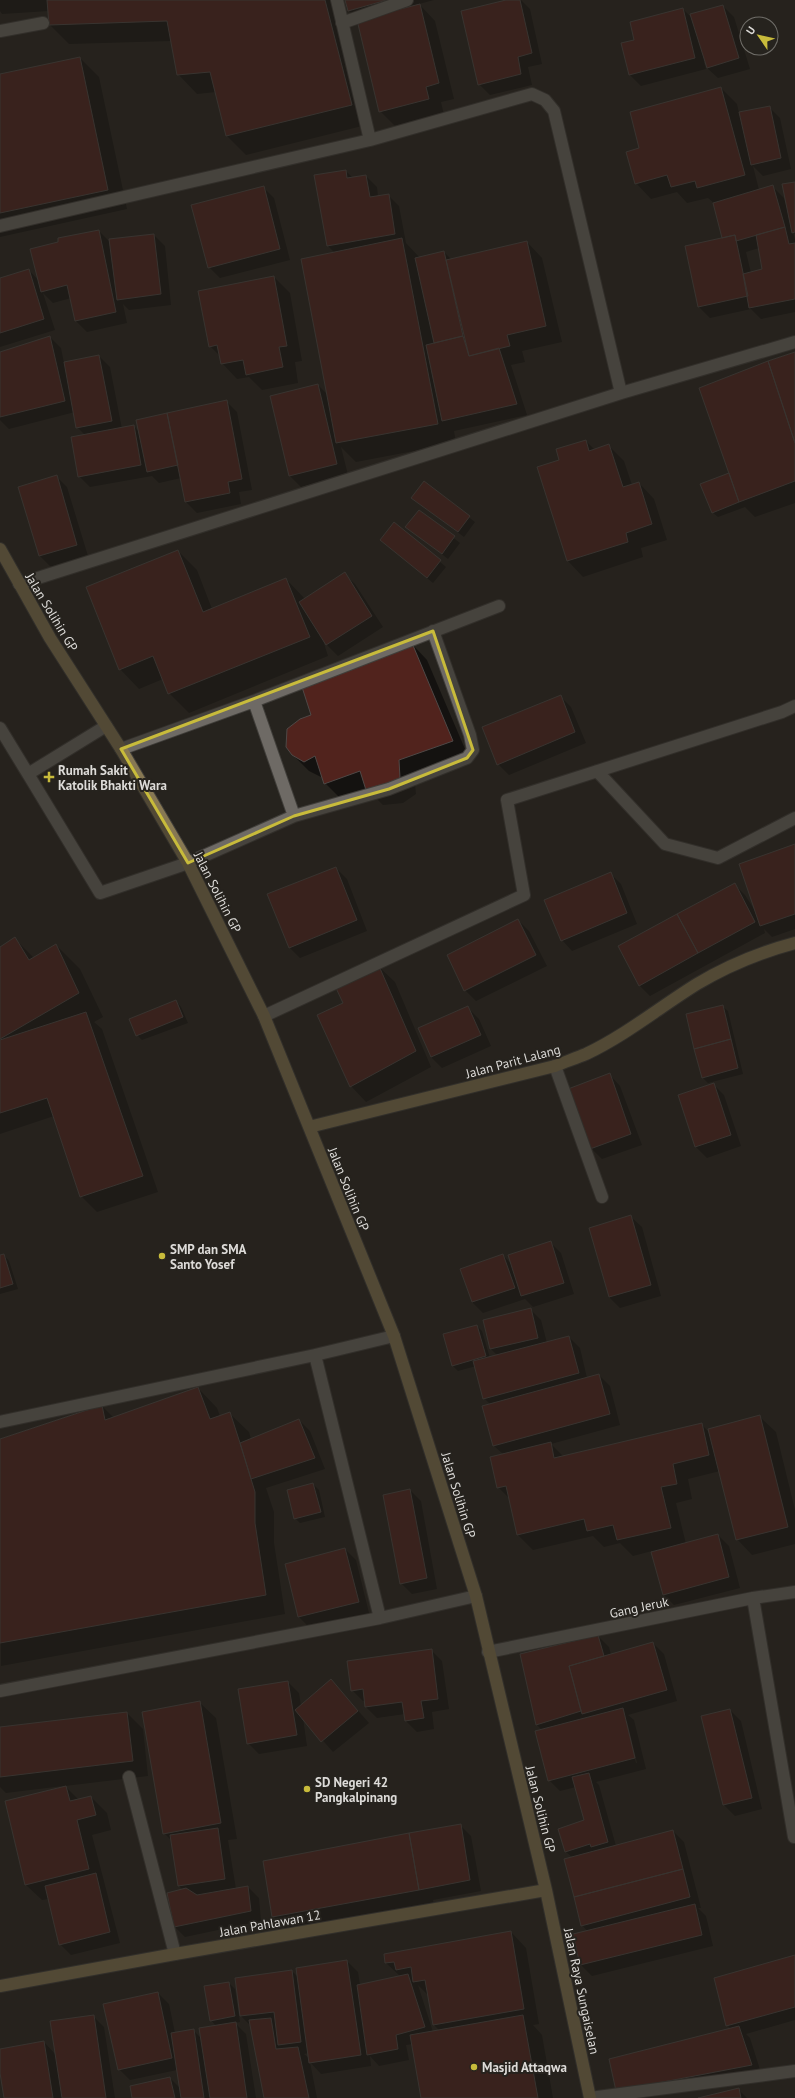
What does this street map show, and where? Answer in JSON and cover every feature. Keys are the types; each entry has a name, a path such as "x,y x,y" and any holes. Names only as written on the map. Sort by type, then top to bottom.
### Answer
{"main road":[{"name":"Jalan Solihin GP","path":"1,555 50,638 121,749 188,862 264,1016 394,1336 476,1596 488,1652 546,1890"},
{"name":"Jalan Parit Lalang","path":"309,1127 555,1066 586,1054 623,1033 698,984 743,961 775,948 795,943"},
{"name":"Jalan Pahlawan 12","path":"0,1986 175,1954 546,1890"},
{"name":"Jalan Raya Sungaiselan","path":"546,1890 590,2098"}],"street":[{"path":"337,0 370,140"},
{"path":"342,23 408,0"},
{"path":"0,31 43,23"},
{"path":"0,226 370,140 532,94 545,100 554,111 621,393"},
{"path":"19,584 621,393 795,342"},
{"path":"121,749 254,701 499,606"},
{"path":"0,728 100,893 188,862 294,816 389,789 467,758 473,750 470,735 433,631"},
{"path":"254,701 294,816"},
{"path":"264,1016 524,895 507,800 782,712 795,706"},
{"path":"28,774 106,726"},
{"path":"597,771 665,844 718,858 795,818"},
{"path":"555,1066 602,1196"},
{"path":"0,1422 315,1355 394,1336"},
{"path":"315,1355 380,1618"},
{"name":"Gang Jeruk","path":"488,1652 753,1598 795,1592"},
{"path":"0,1691 380,1618 476,1596"},
{"path":"753,1598 794,1837"},
{"path":"129,1777 175,1954"},
{"path":"590,2098 795,2071"}],"highlighted area":[{"path":"433,631 473,750 467,758 389,789 294,816 188,863 121,749"}],"building":[{"path":"47,0 325,0 352,105 226,136 210,72 177,75 167,21 49,25"},
{"path":"345,0 387,0 348,11"},
{"path":"506,0 520,0 532,53 518,57 521,74 478,85 461,11"},
{"path":"420,4 439,83 426,87 429,99 379,112 357,20"},
{"path":"723,5 739,58 707,68 690,14"},
{"path":"683,8 695,58 629,75 621,43 634,40 630,22"},
{"path":"80,57 108,190 0,213 0,74"},
{"path":"721,87 745,175 697,188 695,181 671,187 667,175 635,184 626,152 639,148 630,112"},
{"path":"770,106 781,158 751,165 739,112"},
{"path":"346,170 347,178 366,175 370,197 389,194 395,234 327,246 314,175"},
{"path":"795,182 795,232 792,233 782,184"},
{"path":"773,185 785,227 736,241 735,235 722,238 713,203"},
{"path":"264,186 280,249 208,268 191,205"},
{"path":"785,227 789,244 795,243 795,299 749,308 743,274 762,269 756,235"},
{"path":"99,230 116,312 75,321 67,285 41,292 30,249 58,242 58,238"},
{"path":"154,234 161,294 117,300 109,239"},
{"path":"735,235 748,296 698,307 685,246"},
{"path":"402,238 438,424 336,443 301,259"},
{"path":"527,241 546,326 507,335 510,346 469,356 446,260"},
{"path":"444,251 463,336 434,343 415,258"},
{"path":"29,269 44,319 0,333 0,278"},
{"path":"274,276 287,346 279,347 283,367 246,375 243,360 221,364 217,345 209,347 198,291"},
{"path":"50,336 65,401 0,417 0,352"},
{"path":"463,336 469,356 499,348 517,404 442,421 426,345"},
{"path":"795,352 795,443 768,361"},
{"path":"99,355 112,421 76,428 64,362"},
{"path":"768,361 795,443 795,481 739,502 699,388"},
{"path":"318,384 337,464 289,476 270,396"},
{"path":"227,400 242,479 228,482 230,493 185,502 167,413"},
{"path":"167,413 178,465 147,472 136,420"},
{"path":"134,425 141,465 78,477 71,437"},
{"path":"586,440 589,451 609,444 623,487 639,482 652,524 626,533 628,542 567,561 537,467 559,460 556,449"},
{"path":"729,473 739,502 712,513 700,484"},
{"path":"57,475 77,545 39,556 18,487"},
{"path":"424,481 470,516 458,532 411,498"},
{"path":"419,510 455,536 442,554 405,527"},
{"path":"394,522 441,560 427,578 380,540"},
{"path":"178,550 203,612 286,578 310,637 168,694 153,656 119,670 86,587"},
{"path":"345,572 372,616 326,645 299,602"},
{"path":"412,643 453,741 399,760 400,778 387,788 366,790 360,771 324,784 315,756 304,762 292,755 286,747 287,729 300,719 311,715 302,687"},
{"path":"561,695 575,732 497,765 482,727"},
{"path":"795,844 795,914 760,926 739,864"},
{"path":"336,867 357,920 289,948 267,894"},
{"path":"611,872 627,913 561,941 544,900"},
{"path":"735,883 755,922 698,953 677,914"},
{"path":"677,914 698,953 639,986 618,946"},
{"path":"518,919 536,955 464,991 447,955"},
{"path":"15,937 29,960 56,944 79,993 0,1039 0,947"},
{"path":"379,966 416,1051 350,1087 317,1015 343,1003 335,986"},
{"path":"176,1000 183,1017 136,1036 129,1019"},
{"path":"723,1005 731,1039 694,1049 686,1014"},
{"path":"468,1006 481,1035 431,1057 418,1028"},
{"path":"86,1012 143,1176 80,1197 47,1098 0,1113 0,1040"},
{"path":"731,1039 738,1068 702,1078 694,1049"},
{"path":"610,1073 631,1134 590,1149 568,1089"},
{"path":"714,1083 731,1135 695,1147 678,1095"},
{"path":"631,1215 651,1285 609,1297 589,1228"},
{"path":"551,1241 564,1283 521,1296 508,1255"},
{"path":"4,1254 13,1284 0,1288 0,1255"},
{"path":"503,1254 515,1288 472,1302 460,1269"},
{"path":"531,1308 538,1338 490,1349 483,1320"},
{"path":"477,1325 486,1356 452,1366 443,1334"},
{"path":"569,1336 579,1373 483,1399 473,1361"},
{"path":"599,1374 610,1414 493,1446 482,1406"},
{"path":"198,1387 210,1419 230,1412 255,1492 255,1523 266,1595 0,1643 0,1439 102,1405 105,1420"},
{"path":"760,1415 788,1527 736,1540 708,1429"},
{"path":"299,1419 315,1458 251,1479 240,1443"},
{"path":"702,1423 709,1455 673,1464 677,1484 661,1487 671,1528 617,1540 613,1525 587,1531 584,1519 517,1535 506,1486 497,1488 490,1457 551,1442 554,1458"},
{"path":"313,1483 321,1512 294,1519 287,1490"},
{"path":"410,1489 427,1578 400,1584 383,1495"},
{"path":"718,1534 729,1577 663,1595 651,1552"},
{"path":"345,1548 359,1602 298,1617 285,1564"},
{"path":"598,1635 604,1656 569,1666 581,1711 536,1725 520,1654"},
{"path":"653,1642 667,1690 582,1714 569,1666"},
{"path":"432,1649 438,1699 421,1701 424,1718 405,1721 402,1702 365,1707 363,1689 351,1691 347,1661"},
{"path":"331,1679 358,1711 321,1742 295,1710"},
{"path":"288,1681 297,1735 247,1744 238,1689"},
{"path":"200,1701 221,1823 163,1834 142,1712"},
{"path":"623,1708 635,1758 548,1781 535,1731"},
{"path":"730,1709 752,1798 723,1805 701,1716"},
{"path":"127,1712 133,1761 0,1777 0,1727"},
{"path":"589,1773 608,1842 591,1847 590,1844 565,1852 558,1829 584,1820 572,1777"},
{"path":"66,1786 70,1801 91,1796 96,1815 77,1820 89,1869 25,1885 5,1801"},
{"path":"461,1824 470,1880 419,1890 409,1833"},
{"path":"218,1828 225,1879 178,1886 170,1835"},
{"path":"673,1830 683,1869 574,1897 564,1859"},
{"path":"409,1833 419,1890 272,1917 263,1861"},
{"path":"683,1869 690,1897 581,1926 574,1897"},
{"path":"96,1873 110,1932 59,1945 45,1886"},
{"path":"248,1886 251,1911 174,1927 167,1893 186,1888 197,1895"},
{"path":"695,1904 702,1935 580,1965 573,1934"},
{"path":"511,1931 524,2009 433,2025 425,1980 413,1982 411,1967 396,1970 394,1962 385,1963 384,1954"},
{"path":"795,1955 795,2007 726,2026 714,1978"},
{"path":"347,1960 361,2055 309,2063 296,1968"},
{"path":"292,1970 301,2042 278,2045 274,2012 240,2016 235,1978"},
{"path":"408,1974 425,2027 396,2035 398,2049 367,2055 357,1985"},
{"path":"229,1982 235,2016 210,2021 204,1986"},
{"path":"158,1992 172,2058 118,2070 103,2004"},
{"path":"94,2015 106,2098 62,2098 50,2021"},
{"name":"Masjid Attaqwa","path":"523,2015 538,2098 421,2098 410,2035"},
{"path":"271,2018 276,2049 298,2047 309,2098 264,2098 249,2020"},
{"path":"236,2022 247,2098 210,2098 199,2028"},
{"path":"739,2026 752,2065 616,2091 609,2059"},
{"path":"194,2029 204,2098 181,2098 171,2033"},
{"path":"44,2041 53,2098 4,2098 0,2073 0,2049"},
{"path":"170,2077 175,2098 132,2098 130,2086"},
{"path":"739,2088 741,2098 698,2098"}],"place":[{"name":"Rumah Sakit Katolik Bhakti Wara","path":"49,777"},
{"name":"SMP dan SMA Santo Yosef","path":"162,1256"},
{"name":"SD Negeri 42 Pangkalpinang","path":"307,1789"},
{"name":"Masjid Attaqwa","path":"474,2067"}]}
